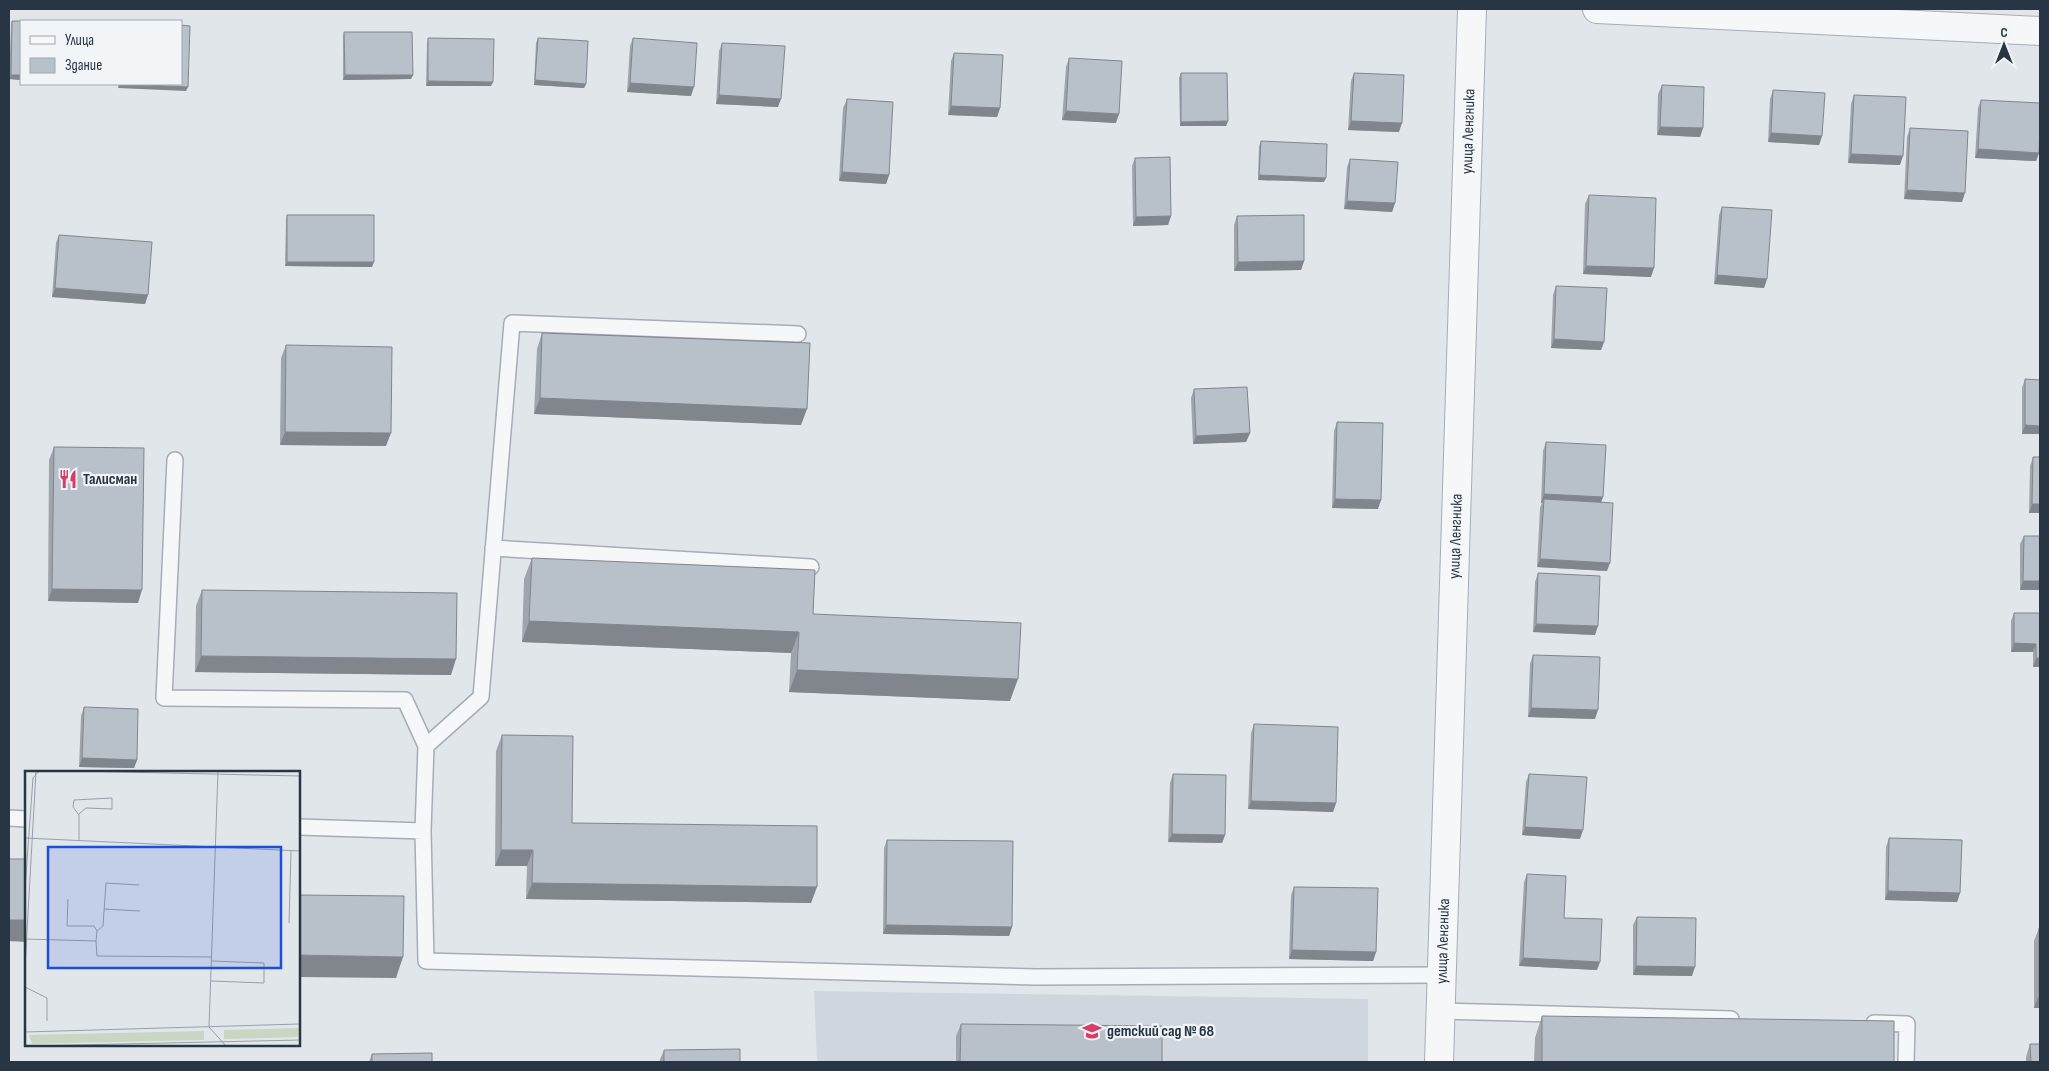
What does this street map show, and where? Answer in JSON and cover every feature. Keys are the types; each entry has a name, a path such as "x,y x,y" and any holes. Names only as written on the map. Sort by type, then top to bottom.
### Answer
{"street":[{"name":"улица Ленгника","path":"1439,1062 1472,9"},
{"path":"1597,9 2040,30"}],"lane":[{"path":"426,746 481,697 512,323 798,334"},
{"path":"175,460 164,698 406,700 426,746 423,831 426,960 1036,977 1441,975"},
{"path":"493,548 812,568"},
{"path":"9,818 25,819"},
{"path":"300,827 423,831"},
{"path":"1440,1011 1748,1019"},
{"path":"1857,1022 1907,1024 1906,1062"}],"shaded area":[{"name":"детский сад № 68","path":"814,991 1368,999 1368,1062 817,1062"}],"building":[{"path":"12,21 20,21 20,75 11,75"},
{"path":"182,25 190,26 188,87 145,85 182,85"},
{"path":"344,32 412,32 413,75 345,75"},
{"path":"428,38 494,39 493,82 428,81"},
{"path":"538,38 588,41 586,84 535,80"},
{"path":"633,38 697,43 694,87 630,83"},
{"path":"722,43 785,46 781,99 719,95"},
{"path":"954,53 1003,55 1000,108 951,106"},
{"path":"1069,58 1122,61 1119,114 1066,111"},
{"path":"1181,73 1227,73 1228,121 1181,122"},
{"path":"1354,73 1404,75 1402,123 1351,121"},
{"path":"1662,85 1704,87 1703,128 1660,127"},
{"path":"1773,90 1825,93 1822,136 1771,133"},
{"path":"1854,95 1906,97 1903,156 1851,154"},
{"path":"847,99 893,102 889,175 842,172"},
{"path":"1981,100 2040,103 2039,153 1978,149"},
{"path":"1910,128 1968,131 1965,193 1907,190"},
{"path":"1261,141 1327,144 1326,178 1259,175"},
{"path":"1170,157 1171,216 1136,217 1135,158"},
{"path":"1350,159 1398,162 1395,203 1347,201"},
{"path":"1589,195 1656,198 1654,268 1586,266"},
{"path":"1722,207 1772,210 1767,279 1717,275"},
{"path":"287,215 374,215 374,262 287,262"},
{"path":"1304,215 1304,261 1238,262 1237,216"},
{"path":"59,235 152,242 148,295 55,288"},
{"path":"1556,286 1607,288 1604,342 1554,339"},
{"path":"542,333 810,343 807,409 540,398"},
{"path":"286,345 392,347 391,433 285,432"},
{"path":"2025,379 2040,380 2040,426 2025,425"},
{"path":"1247,387 1250,433 1196,436 1194,389"},
{"path":"1337,422 1383,423 1381,500 1335,499"},
{"path":"1546,442 1606,445 1603,497 1544,494"},
{"path":"54,447 144,448 142,590 52,589"},
{"path":"2033,457 2040,457 2040,504 2032,504"},
{"path":"1544,499 1613,503 1610,563 1540,559"},
{"path":"2024,536 2040,536 2040,581 2023,581"},
{"path":"532,558 815,570 813,614 1021,623 1018,679 797,670 799,632 529,621"},
{"path":"1538,573 1600,576 1598,626 1536,624"},
{"path":"202,590 457,593 456,659 201,656"},
{"path":"2014,613 2040,613 2040,658 2036,658 2036,644 2014,643"},
{"path":"1533,655 1600,657 1598,710 1531,708"},
{"path":"84,707 138,709 137,760 82,758"},
{"path":"1254,724 1338,727 1336,803 1251,801"},
{"path":"502,735 573,736 572,823 817,826 817,887 532,883 533,850 501,850"},
{"path":"1173,774 1226,775 1225,835 1172,834"},
{"path":"1529,774 1587,777 1583,830 1525,827"},
{"path":"1889,838 1962,840 1960,893 1888,891"},
{"path":"887,840 1013,841 1012,927 886,925"},
{"path":"9,859 25,859 25,920 9,920"},
{"path":"1527,874 1566,876 1564,918 1602,919 1600,962 1523,958"},
{"path":"1294,887 1378,888 1376,952 1292,950"},
{"path":"300,895 404,896 403,957 300,955"},
{"path":"1637,917 1696,918 1695,967 1636,966"},
{"path":"2040,928 2040,995 2039,995"},
{"path":"1542,1016 1894,1021 1894,1062 1542,1062"},
{"path":"961,1024 1162,1026 1162,1062 960,1062"},
{"path":"2030,1044 2040,1044 2040,1062 2031,1062"},
{"path":"740,1049 740,1062 664,1062 664,1050"},
{"path":"432,1053 432,1062 372,1062 372,1054"}],"place":[{"name":"Талисман","path":"68,479"},
{"name":"детский сад № 68","path":"1092,1031"}]}
